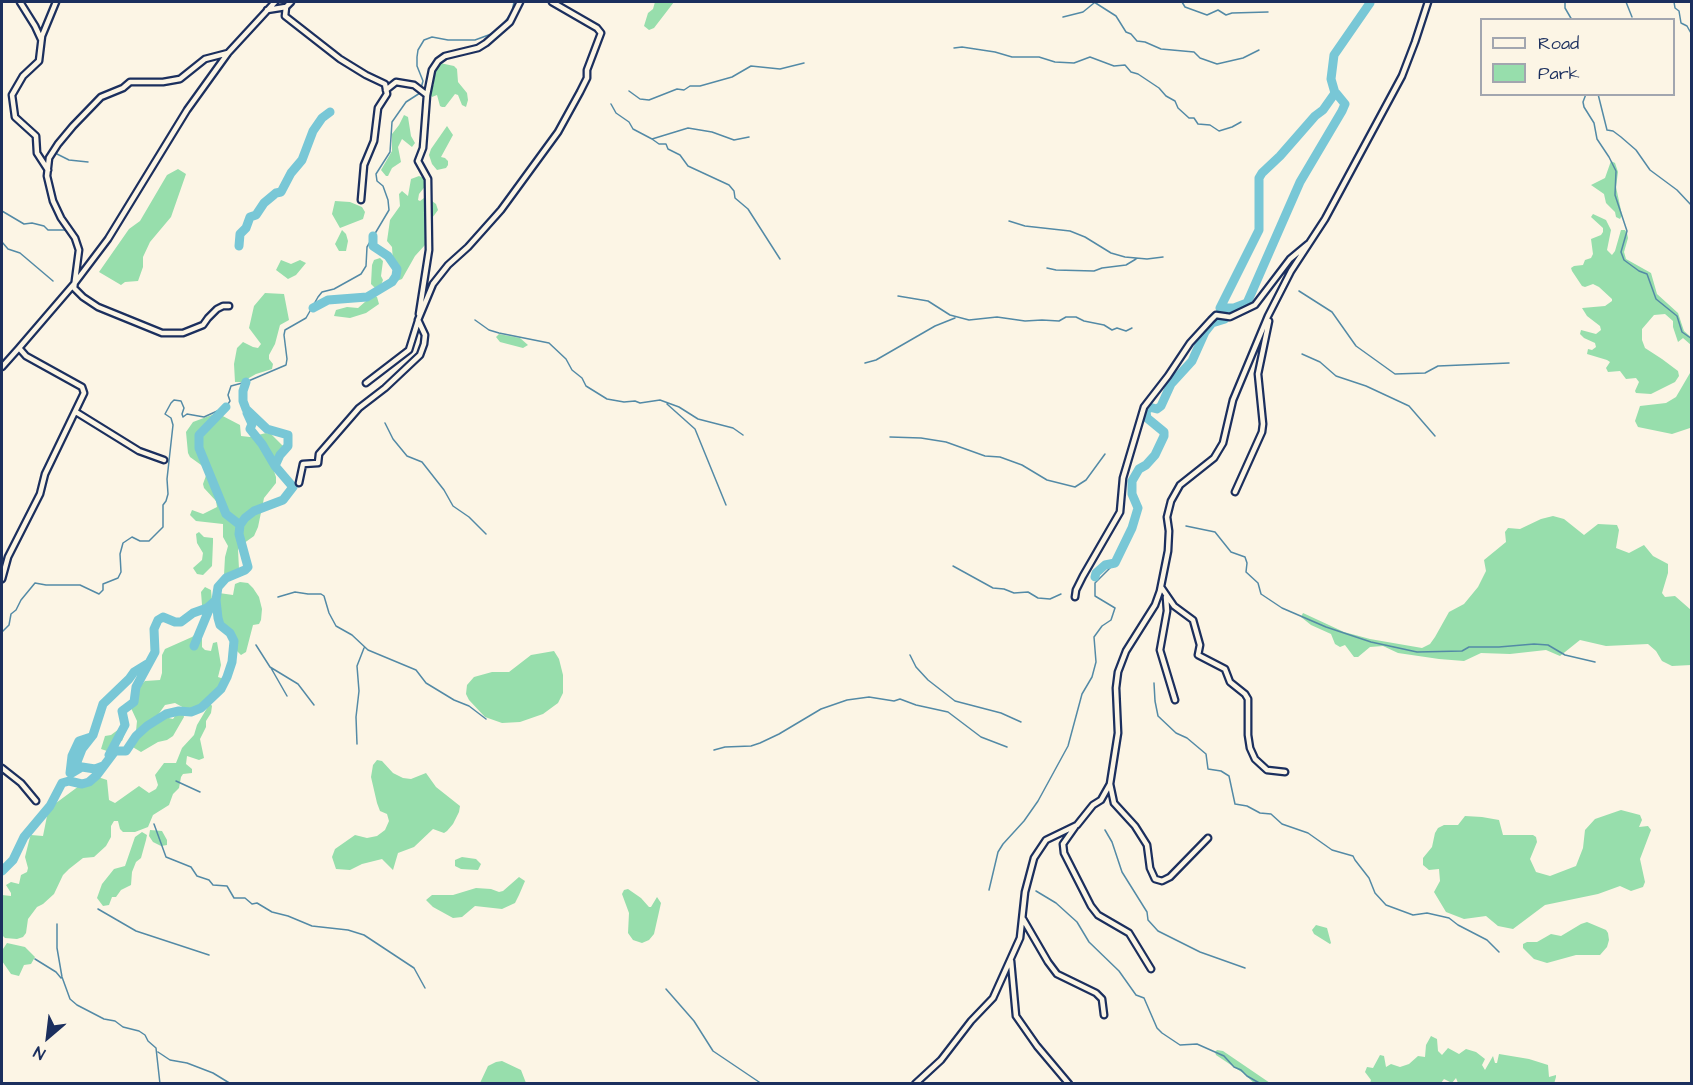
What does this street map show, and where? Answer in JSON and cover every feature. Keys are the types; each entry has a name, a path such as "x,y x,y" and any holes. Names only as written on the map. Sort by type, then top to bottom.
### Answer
{"street":[{"path":"20,2 42,42"},
{"path":"48,170 37,153 36,136 15,117 12,95 23,76 39,61 42,42 56,2"},
{"path":"2,367 74,284 108,239 192,104 228,53 275,2"},
{"path":"291,2 286,8 285,16 366,75 385,84 387,94 378,108 374,141 364,165 361,200"},
{"path":"299,483 303,464 318,463 319,454 359,408 385,388 420,355 425,335 418,321 429,250 428,179 418,161 423,148 427,95 432,70 445,56 478,48 486,43 510,22 520,2"},
{"path":"366,383 409,350 430,290 440,274 501,210 558,132 587,78 587,70 601,33 597,28 552,2"},
{"path":"1151,969 1129,933 1098,915 1091,906 1064,853 1063,844 1093,805 1101,800 1110,784 1118,733 1116,688 1118,672 1126,651 1155,605 1161,587 1168,551 1167,517 1171,501 1180,485 1214,458 1222,443 1233,400 1270,312 1290,271 1314,238 1402,76 1413,51 1428,2"},
{"path":"266,11 286,8"},
{"path":"228,53 205,59 180,79 163,82 130,82 123,88 101,97 58,144 49,158 47,176 53,201 61,218 75,238 79,250 74,288 83,297 98,307 162,333 183,333 203,326 217,309 229,306"},
{"path":"386,90 396,82 414,85 427,95"},
{"path":"1075,597 1083,576 1120,512 1123,478 1144,407 1190,343 1216,315 1230,317 1255,305 1290,259 1314,238"},
{"path":"1235,492 1262,432 1259,366 1270,312"},
{"path":"2,579 8,557 40,494 45,474 84,393 82,387 26,356 19,348"},
{"path":"76,412 139,451 164,460"},
{"path":"1161,587 1174,606 1193,620 1200,645 1198,655 1225,669 1230,682 1248,699 1248,735 1255,759 1267,770 1285,771"},
{"path":"1166,597 1167,611 1160,650 1175,700"},
{"path":"2,768 21,783 36,801"},
{"path":"1110,784 1114,803 1135,825 1147,845 1150,868 1155,879 1162,881 1170,878 1208,838"},
{"path":"915,1083 941,1060 971,1021 993,998 1020,938 1025,892 1034,858 1046,840 1077,825"},
{"path":"1023,919 1057,974 1096,993 1102,999 1104,1015"},
{"path":"1011,958 1016,1016 1027,1033 1069,1083"}],"green space":[{"path":"655,2 674,2 654,28 649,30 644,26"},
{"path":"440,63 454,66 457,69 458,82 467,93 466,107 455,94 445,107 442,107 437,95 432,97 429,93 434,84 432,75"},
{"path":"404,115 408,117 411,136 415,143 412,147 402,139 398,147 401,162 386,176 381,170 392,151 392,134"},
{"path":"447,126 453,135 441,157 448,161 448,165 446,168 437,170 429,155"},
{"path":"1611,161 1615,163 1618,172 1616,187 1622,215 1620,219 1606,203 1604,194 1591,185 1605,178"},
{"path":"178,169 186,174 171,217 150,242 143,257 143,267 138,281 125,282 121,285 99,272 129,229 140,221 167,175"},
{"path":"419,176 426,179 427,184 419,194 418,200 424,198 432,201 438,210 430,221 425,245 415,256 402,279 397,281 394,277 392,247 387,241 390,220 400,206 399,194 402,191 408,196 411,179"},
{"path":"335,201 350,202 362,207 365,212 363,219 340,228 332,214"},
{"path":"1593,214 1606,220 1611,230 1607,250 1612,255 1621,230 1625,230 1628,238 1624,252 1626,259 1651,273 1657,294 1678,313 1684,331 1691,337 1691,345 1683,338 1678,342 1673,321 1665,314 1654,315 1642,329 1645,348 1678,371 1679,376 1675,382 1651,394 1636,393 1639,382 1636,378 1626,379 1620,371 1608,372 1606,368 1610,362 1587,354 1588,349 1592,350 1596,347 1595,343 1580,334 1581,330 1596,334 1601,330 1600,326 1587,316 1582,308 1605,306 1612,301 1593,284 1582,286 1571,268 1583,265 1585,260 1591,258 1593,254 1591,239 1603,232 1603,228 1591,217"},
{"path":"342,230 348,241 346,251 339,251 335,244"},
{"path":"380,258 383,261 381,276 383,280 381,285 375,288 371,284 372,265 374,260"},
{"path":"281,260 291,264 300,260 306,263 296,275 288,279 276,270"},
{"path":"265,293 284,294 289,320 280,325 275,344 269,355 273,364 272,369 242,382 235,382 234,364 237,348 243,342 258,348 261,344 249,328 254,306"},
{"path":"373,295 377,297 379,304 366,313 350,318 334,316 336,310 347,307 358,308"},
{"path":"499,334 520,338 528,345 523,348 500,342 496,337"},
{"path":"1690,373 1691,429 1672,434 1638,427 1635,421 1640,406 1666,403 1676,397"},
{"path":"217,413 240,425 241,436 271,434 283,446 282,455 272,465 276,483 264,498 258,527 254,536 240,546 238,550 239,569 228,579 224,575 228,546 223,537 223,524 196,521 190,515 192,510 203,514 217,507 216,501 203,484 208,470 188,453 186,432 193,422"},
{"path":"1553,516 1564,519 1584,535 1598,524 1617,525 1619,530 1616,548 1629,553 1644,545 1653,556 1668,564 1668,573 1662,593 1665,597 1675,596 1691,610 1691,665 1672,666 1662,661 1648,644 1606,646 1580,640 1560,656 1546,650 1510,654 1481,653 1464,661 1398,653 1383,646 1370,647 1358,657 1354,657 1345,645 1340,647 1335,644 1331,634 1311,625 1301,617 1303,613 1344,632 1422,648 1430,644 1449,612 1464,604 1478,587 1486,571 1484,560 1506,542 1505,532 1508,528 1520,529"},
{"path":"199,532 204,537 213,538 212,566 203,575 197,574 193,568 202,560 203,553 197,543 196,534"},
{"path":"248,583 253,588 259,597 262,609 261,620 259,624 253,625 246,652 241,655 236,650 234,634 221,622 218,599 219,593 233,595 235,584"},
{"path":"205,587 211,590 212,601 206,607 202,605 201,592"},
{"path":"199,631 202,632 202,647 205,650 211,651 213,643 217,642 221,665 218,677 224,679 219,689 199,706 186,709 175,703 165,705 155,719 136,731 137,721 131,708 141,685 145,681 160,680 162,655 165,649 192,637"},
{"path":"554,651 559,659 563,675 563,693 558,703 543,714 520,722 502,723 485,717 469,700 466,694 467,685 474,677 492,672 509,672 531,655"},
{"path":"210,703 211,713 200,739 204,758 199,760 187,756 186,764 192,769 192,773 183,774 179,788 173,794 169,805 153,815 148,827 135,832 123,832 118,821 114,821 111,826 111,837 106,846 94,857 83,858 63,875 54,894 37,907 28,919 26,933 23,937 5,938 2,935 2,895 11,896 6,885 11,882 19,884 21,875 27,872 25,857 30,837 31,835 43,836 47,816 56,803 79,786 86,785 98,777 107,780 109,800 115,803 139,786 149,793 156,789 158,785 155,775 164,763 176,763 182,748 194,735"},
{"path":"177,713 183,713 184,717 173,736 141,752 131,746 133,740 149,726 165,717 173,719"},
{"path":"119,729 125,733 122,741 116,741 107,751 101,749 105,736"},
{"path":"377,760 382,761 393,773 403,778 411,779 426,773 436,787 460,806 459,812 447,831 444,833 433,829 414,847 398,853 393,870 382,859 350,870 336,869 332,857 335,849 355,835 367,838 377,836 385,830 389,821 387,814 380,811 371,777 373,765"},
{"path":"1621,810 1640,815 1642,820 1639,827 1648,826 1651,830 1640,859 1645,882 1643,887 1631,891 1620,886 1598,894 1545,905 1513,929 1498,926 1486,916 1464,919 1446,912 1434,892 1440,881 1439,869 1429,870 1423,865 1423,858 1432,847 1438,828 1444,825 1458,825 1465,816 1482,817 1499,820 1503,835 1533,835 1536,837 1537,842 1530,859 1536,872 1550,876 1576,866 1583,848 1585,830 1595,819"},
{"path":"150,830 162,831 167,845 161,846 153,842 149,836"},
{"path":"142,832 147,835 146,840 141,858 136,862 132,872 131,885 121,890 116,897 112,897 109,905 103,906 97,898 102,884 114,869 125,866 135,837"},
{"path":"462,857 476,859 481,864 478,870 461,869 455,866 455,860"},
{"path":"519,877 525,881 515,903 502,909 475,906 462,917 453,918 433,907 426,900 432,895 453,895 476,888 499,892"},
{"path":"628,889 649,907 657,897 661,903 654,934 642,943 633,940 628,933 629,913 622,894"},
{"path":"1587,922 1608,933 1607,947 1600,955 1576,955 1547,963 1534,959 1523,948 1523,944 1527,942 1537,942 1551,934 1561,936"},
{"path":"1316,925 1327,928 1330,944 1314,934 1312,930"},
{"path":"7,943 25,947 35,957 31,964 24,965 19,976 11,974 2,961 3,949"},
{"path":"1431,1036 1437,1039 1438,1051 1442,1055 1448,1048 1459,1054 1466,1049 1476,1052 1485,1059 1482,1065 1485,1070 1493,1056 1497,1063 1499,1054 1548,1065 1549,1077 1556,1075 1554,1084 1458,1083 1456,1078 1452,1083 1444,1079 1441,1083 1370,1083 1371,1080 1365,1072 1367,1067 1373,1068 1380,1055 1384,1056 1386,1067 1391,1064 1400,1067 1409,1064 1418,1056 1425,1057 1426,1045"},
{"path":"1217,1050 1223,1051 1270,1083 1254,1083 1216,1055"},
{"path":"502,1061 521,1070 526,1083 480,1083 488,1066"}],"waterway":[{"path":"502,26 512,12 514,2"},
{"path":"1094,2 1116,16 1126,32 1137,41 1161,49 1194,52 1200,58 1217,64 1243,58 1259,50"},
{"path":"1182,2 1185,7 1207,15 1218,10 1226,15 1268,12"},
{"path":"1565,2 1565,8 1571,18"},
{"path":"1626,2 1632,17"},
{"path":"1674,2 1675,8 1679,11 1681,23 1687,26 1692,35"},
{"path":"1063,17 1083,12 1094,3"},
{"path":"1220,308 1259,230 1259,178 1323,110 1335,93 1331,79 1334,55 1370,3"},
{"path":"421,88 423,81 417,66 417,57 424,40 432,37 448,40 475,40 494,33"},
{"path":"954,48 995,52 1012,57 1039,57 1055,62 1074,63 1090,57 1114,66 1125,65 1131,72 1159,88 1175,101 1178,108 1189,118 1194,118 1198,124 1210,125 1219,131 1241,122"},
{"path":"629,91 640,99 649,100 677,89 684,90 690,86 700,86 732,77 751,66 780,69 804,63"},
{"path":"2,632 9,625 11,614 35,583 80,585 99,594 103,590 103,584 118,578 121,572 120,554 123,543 132,537 140,541 149,541 163,527 163,505 168,494 167,479 173,425 171,418 165,414 171,403 174,400 181,401 184,408 183,417 187,414 204,417 226,407 230,401 228,395 231,386 286,365 285,330 306,318 322,292 334,289 361,274 366,266 367,247 389,210 383,186 377,181 376,174 390,152 392,122 406,102 420,93"},
{"path":"1095,577 1105,565 1115,563 1132,528 1138,508 1132,494 1132,481 1139,469 1155,455 1164,436 1164,432 1147,418 1146,412 1149,407 1157,409 1161,406 1171,384 1192,361 1205,332 1212,323 1225,319 1220,308 1234,308 1247,303 1300,182 1345,104 1336,93"},
{"path":"1585,96 1584,107 1594,123 1597,139 1616,171 1615,195 1627,231 1621,252 1624,260 1647,274 1656,299 1677,316 1682,332 1692,339"},
{"path":"1598,96 1607,130 1613,131 1636,150 1650,170 1677,190 1692,206"},
{"path":"611,104 616,113 629,122 633,129 652,139 688,128 712,132 734,140 749,137"},
{"path":"239,246 240,234 246,228 250,217 256,215 264,203 276,193 281,192 291,173 302,160 313,131 322,118 330,112"},
{"path":"652,139 659,144 666,144 668,149 680,155 688,166 729,185 734,191 735,198 748,209 780,259"},
{"path":"57,154 69,160 88,162"},
{"path":"2,211 24,224 32,223 44,226 48,230 66,230"},
{"path":"1009,221 1025,226 1070,231 1085,237 1111,253 1125,257 1147,259 1163,257"},
{"path":"313,308 328,300 367,297 392,282 397,269 388,256 373,246 373,236"},
{"path":"2,242 8,249 20,253 53,281"},
{"path":"1047,268 1094,271 1126,265 1136,259"},
{"path":"1299,291 1332,312 1356,346 1395,374 1425,373 1438,366 1509,363"},
{"path":"898,296 928,301 950,315 969,320 997,317 1025,321 1059,321 1066,317 1076,317 1104,325 1112,330 1117,328 1126,331 1132,328"},
{"path":"865,363 876,360 935,326 955,318"},
{"path":"475,320 489,330 549,343 566,359 586,386 607,399 640,403 660,400 679,407 698,419 733,428 743,435"},
{"path":"1302,354 1320,362 1336,376 1366,386 1409,406 1435,436"},
{"path":"2,871 13,860 24,837 50,806 62,783 89,782 115,751 126,751 136,736 147,726 166,714 179,711 191,712 201,708 221,689 227,677 232,662 234,641 230,633 220,625 216,600 218,587 226,578 248,567 239,534 240,525 245,518 254,511 283,500 293,487 275,466 280,455 288,446 288,435 267,429 246,409 243,401 246,382"},
{"path":"667,404 695,429 726,505"},
{"path":"226,407 199,435 199,448 226,514 240,525"},
{"path":"247,413 252,424 250,429 275,466"},
{"path":"385,423 393,439 407,456 422,462 444,490 453,506 469,517 486,534"},
{"path":"890,437 946,442 985,456 1000,457 1022,465 1047,480 1075,487 1086,480 1105,454"},
{"path":"1186,526 1215,532 1231,552 1245,557 1246,572 1258,583 1261,594 1282,608 1326,627 1371,642 1417,652 1462,651 1469,647 1548,645 1565,655 1595,662"},
{"path":"989,890 998,852 1038,801 1068,746 1082,694 1092,677 1096,662 1094,637 1102,626 1111,620 1115,608 1095,596 1095,583 1115,563"},
{"path":"953,566 993,588 1014,593 1028,592 1038,598 1050,599 1061,594"},
{"path":"278,597 295,592 321,594 324,596 336,626 352,635 368,650 416,670 426,683 469,706 486,719"},
{"path":"109,755 125,725 122,711 134,702 136,687 155,652 154,629 158,620 163,617 181,622 193,613 207,608 216,600"},
{"path":"194,646 211,605"},
{"path":"256,645 270,667 298,684 314,705"},
{"path":"357,744 356,717 359,691 357,666 364,648"},
{"path":"910,655 916,667 928,680 955,701 1001,713 1021,722"},
{"path":"73,772 82,749 93,735 103,704 134,672 147,664"},
{"path":"271,668 287,696"},
{"path":"1154,683 1158,716 1176,733 1187,738 1206,754 1208,769 1221,771 1229,776 1235,804 1247,806 1260,813 1271,814 1282,824 1308,833 1332,850 1353,856 1369,878 1375,893 1386,905 1413,915 1427,913 1449,918 1487,940 1499,952"},
{"path":"714,750 760,743 821,709 847,700 869,697 894,701 900,699 948,712 981,737 1007,747"},
{"path":"70,773 72,756 79,741 91,737"},
{"path":"72,773 82,767 95,769 103,766"},
{"path":"176,781 200,792"},
{"path":"154,824 166,857 191,867 197,876 209,880 213,885 227,886 234,898 245,898 252,904 257,903 272,912 312,926 348,930 364,935 414,968 425,988"},
{"path":"1105,830 1112,842 1122,872 1147,912 1148,920 1158,931 1200,952 1245,968"},
{"path":"1036,891 1056,903 1077,922 1089,942 1119,971 1136,995 1144,998 1157,1028 1162,1033 1180,1045 1197,1044 1224,1056 1234,1067 1261,1084"},
{"path":"98,909 136,931 209,955"},
{"path":"57,924 57,948 62,977 70,999 104,1019 115,1021 123,1027 145,1035 156,1048 160,1084"},
{"path":"35,959 56,972 61,978"},
{"path":"666,989 694,1021 713,1051 762,1084"},
{"path":"158,1052 170,1060 187,1063 213,1073 231,1084"}]}
